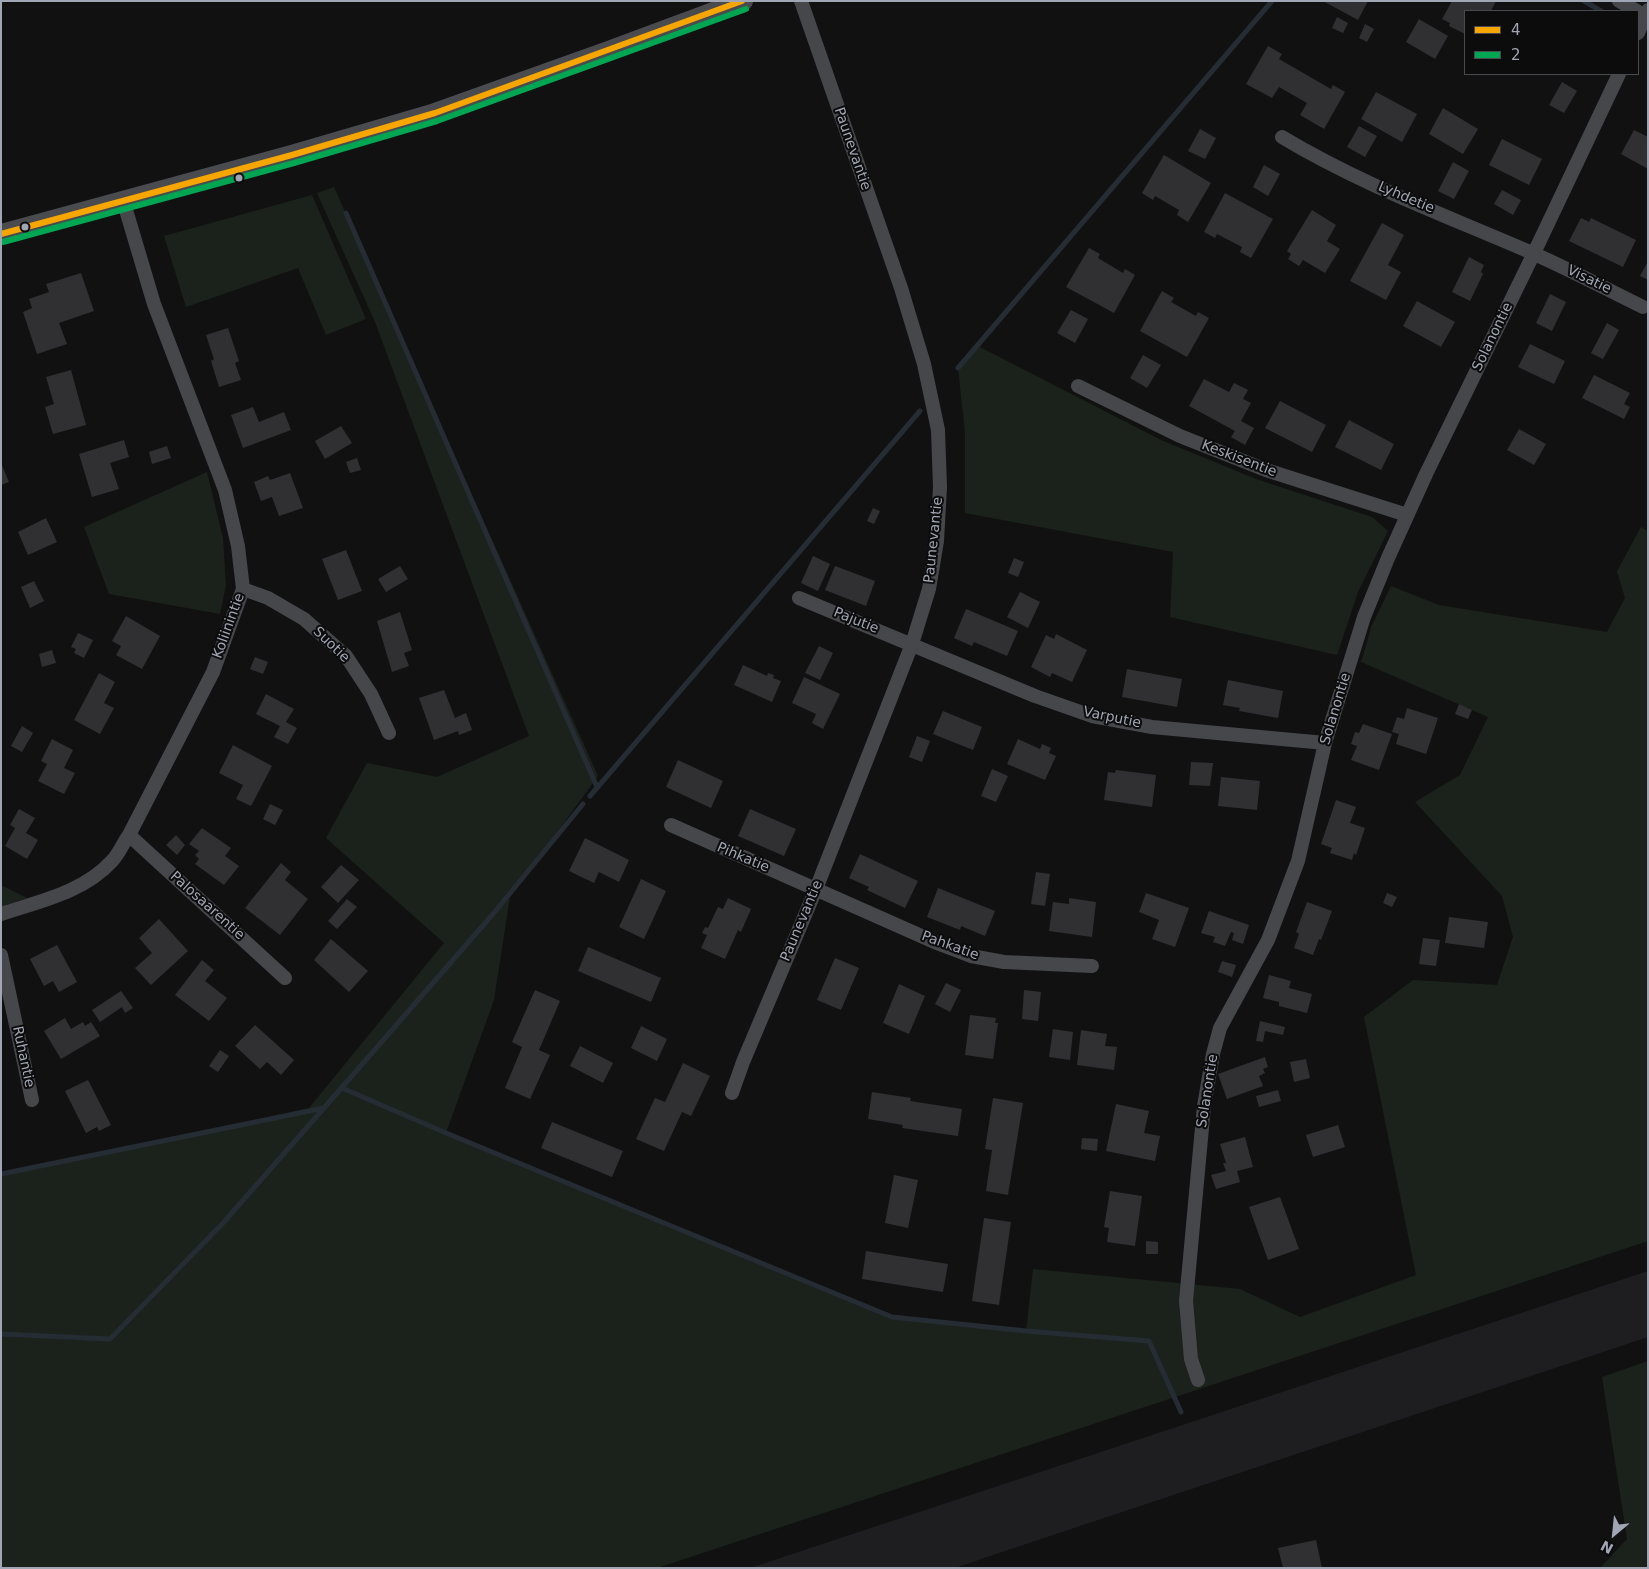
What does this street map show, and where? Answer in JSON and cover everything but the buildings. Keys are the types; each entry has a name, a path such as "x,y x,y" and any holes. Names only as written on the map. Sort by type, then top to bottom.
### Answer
{"main road":[{"path":"1,234 434,113 742,1"}],"street":[{"name":"Paunevantie","path":"732,1093 743,1062 816,889 912,644 929,590 937,542 940,487 938,430 924,364 901,288 801,1"},
{"path":"1619,1 1637,10"},
{"path":"1639,29 1643,13"},
{"name":"Solanontie","path":"1198,1380 1191,1359 1186,1301 1204,1106 1213,1054 1220,1028 1268,940 1298,861 1325,743 1364,617 1407,515 1619,75"},
{"name":"Lyhdetie","path":"1282,137 1308,153 1346,172 1534,253"},
{"name":"Koliinintie","path":"1,914 76,888 96,876 113,860 129,835 213,672 243,589 238,546 225,490 154,304 131,233 123,200"},
{"name":"Visatie","path":"1534,253 1643,307"},
{"name":"Keskisentie","path":"1078,386 1180,436 1266,470 1407,515"},
{"name":"Suotie","path":"243,589 268,598 304,619 346,656 371,694 389,733"},
{"name":"Pajutie","path":"800,598 912,644"},
{"name":"Varputie","path":"912,644 1035,696 1092,716 1152,727 1325,743"},
{"name":"Pihkatie","path":"671,825 816,889"},
{"name":"Palosaarentie","path":"129,835 285,978"},
{"name":"Pahkatie","path":"816,889 937,943 972,956 1004,962 1092,966"},
{"name":"Ruhantie","path":"1,955 32,1100"}],"shaded area":[{"path":"334,187 598,776 510,897 494,1000 446,1133 892,1317 1026,1331 1033,1269 1240,1289 1300,1317 1416,1275 1364,1017 1413,980 1497,985 1513,937 1502,896 1415,802 1460,775 1488,717 1361,662 1372,625 1391,586 1439,605 1607,632 1625,598 1617,571 1641,527 1648,531 1648,1241 657,1568 1,1568 1,1176 309,1108 444,943 326,838 367,763 437,777 529,736 375,322 317,193"},
{"path":"312,195 366,319 326,335 298,268 186,307 164,236"},
{"path":"978,346 1161,440 1256,479 1372,517 1388,531 1358,592 1337,655 1170,617 1173,552 965,513 965,433 958,368"},
{"path":"207,472 223,538 226,585 220,614 109,594 84,527"},
{"path":"1,885 27,898 1,907"},
{"path":"1648,1271 1648,1337 955,1568 750,1568"},
{"path":"1648,1361 1648,1568 1600,1568 1627,1539 1602,1377"}],"waterway":[{"path":"958,368 1272,1"},
{"path":"1584,1 1599,10"},
{"path":"346,213 597,787"},
{"path":"590,796 920,411"},
{"path":"1,1174 324,1108 493,914 583,804"},
{"path":"342,1088 446,1133 892,1317 1149,1341 1181,1412"},
{"path":"1,1334 110,1339 223,1223 324,1108"}],"transit line":[{"name":"4","path":"1,234 292,155 435,113 742,1"},
{"name":"2","path":"3,242 294,163 437,121 746,9"}]}
